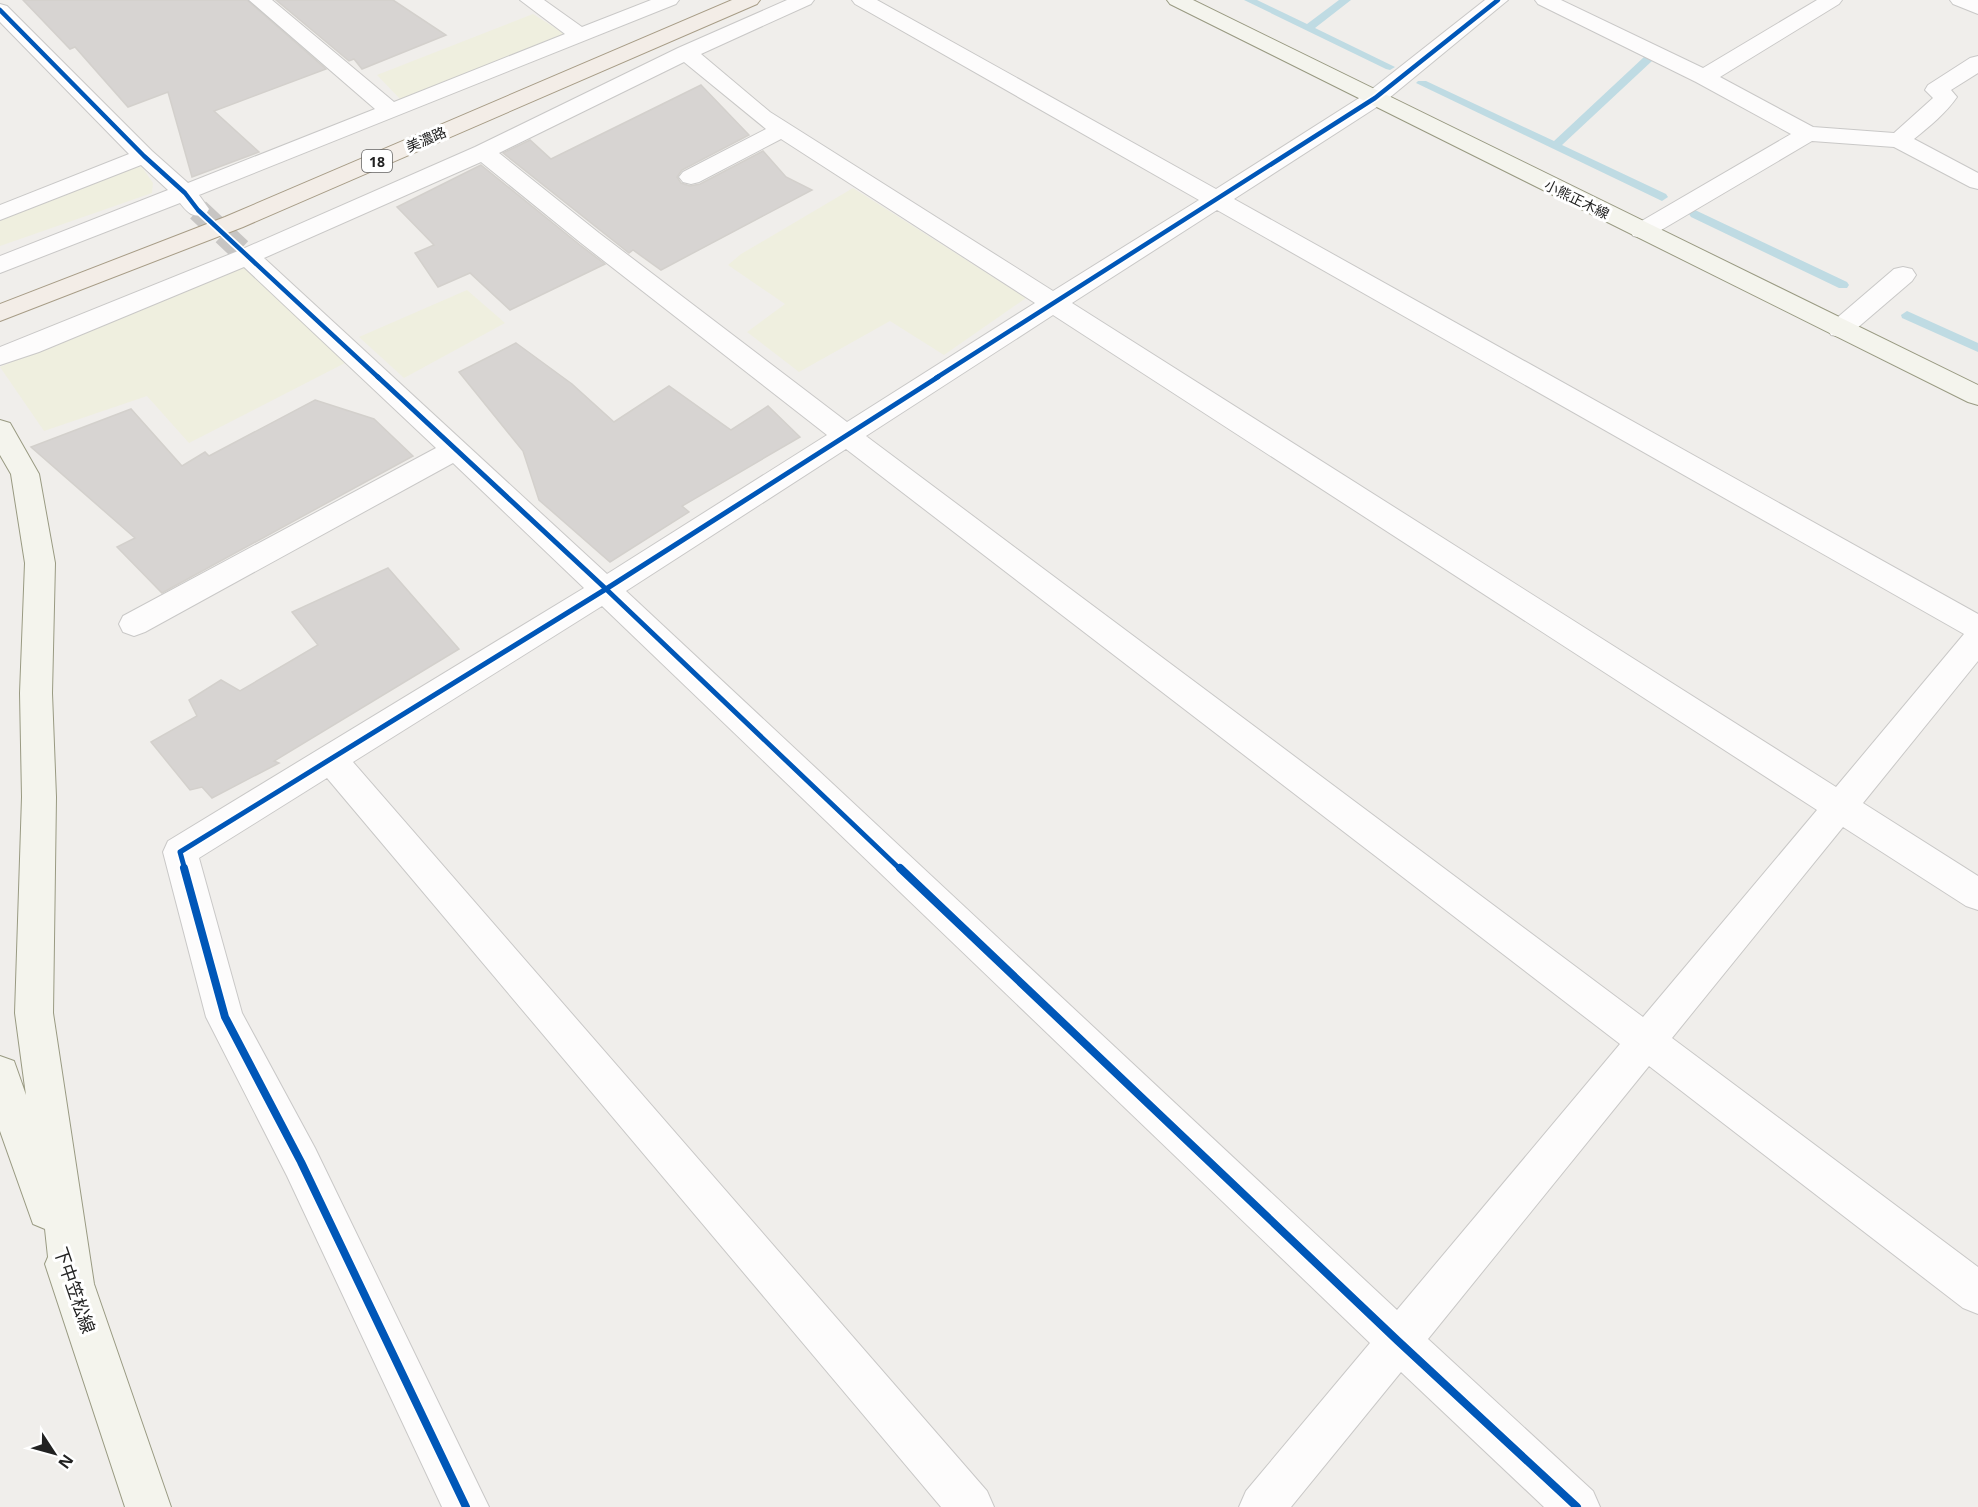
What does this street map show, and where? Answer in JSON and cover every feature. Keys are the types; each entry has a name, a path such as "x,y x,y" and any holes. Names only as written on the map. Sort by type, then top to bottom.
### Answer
{"main road":[{"name":"美濃路","path":"0,313 234,222 750,0"},
{"name":"小熊正木線","path":"1177,0 1978,396"},
{"path":"0,430 25,474 40,562 36,693 39,797 34,1013 73,1284"},
{"name":"下中笠松線","path":"0,1074 148,1507"}],"street":[{"path":"259,0 391,111"},
{"path":"530,0 581,36"},
{"path":"0,265 191,202 391,111 669,0"},
{"path":"0,356 30,346 247,256 483,152 686,52 804,0"},
{"path":"862,0 1978,628"},
{"path":"466,1507 302,1162 225,1017 180,852 606,588 1375,98 1498,0"},
{"path":"1545,0 1704,77 1808,134 1899,140 1978,182"},
{"path":"1704,77 1832,0"},
{"path":"1960,0 1978,8"},
{"path":"0,10 191,202"},
{"path":"686,52 762,117 1978,895"},
{"path":"1899,140 1934,111 1946,97 1936,90 1978,63"},
{"path":"691,177 782,130"},
{"path":"1642,231 1808,134"},
{"path":"483,152 590,238 846,435 1978,1293"},
{"path":"0,213 144,156"},
{"path":"247,256 606,588 1398,1341 1577,1507"},
{"path":"1840,329 1903,275"},
{"path":"134,624 456,449"},
{"path":"1262,1507 1978,639"},
{"path":"330,759 971,1507"}],"green space":[{"path":"533,14 568,36 401,100 377,75"},
{"path":"142,167 153,183 152,193 0,246 0,220 122,168"},
{"path":"853,188 1026,298 944,355 890,321 799,372 747,332 785,304 728,265 741,254"},
{"path":"243,264 345,363 189,443 147,396 44,431 0,367"},
{"path":"467,290 505,323 404,378 359,337"}],"building":[{"path":"23,0 247,0 326,69 214,111 259,152 192,177 168,92 128,107 75,47 70,49"},
{"path":"276,0 393,0 446,35 362,69 354,59 349,61"},
{"path":"701,85 749,135 682,170 677,177 681,183 690,186 700,184 763,151 786,177 812,190 661,270 633,250 629,253 503,153 530,140 551,159"},
{"path":"481,165 605,264 510,310 470,273 438,287 415,253 434,245 397,207"},
{"path":"516,343 572,384 614,422 669,386 731,430 768,406 800,437 682,506 689,512 610,562 539,500 523,451 459,372"},
{"path":"315,400 374,419 413,456 162,593 117,547 135,538 31,447 131,409 182,466 205,452 209,456"},
{"path":"388,568 459,649 274,761 279,763 212,798 202,787 190,790 151,742 197,716 189,700 221,680 240,691 318,645 292,612"}],"waterway":[{"path":"1249,0 1390,67"},
{"path":"1308,28 1346,0"},
{"path":"1555,146 1648,59"},
{"path":"1422,83 1662,197"},
{"path":"1695,214 1843,285"},
{"path":"1907,315 1978,348"}],"tunnel":[{"path":"198,210 247,256"}],"cycle path":[{"path":"466,1507 301,1162 225,1017 180,852 606,589 1375,98 1498,0"},
{"path":"0,10 144,156 185,193 198,210 606,589 1398,1341 1577,1507"}]}
